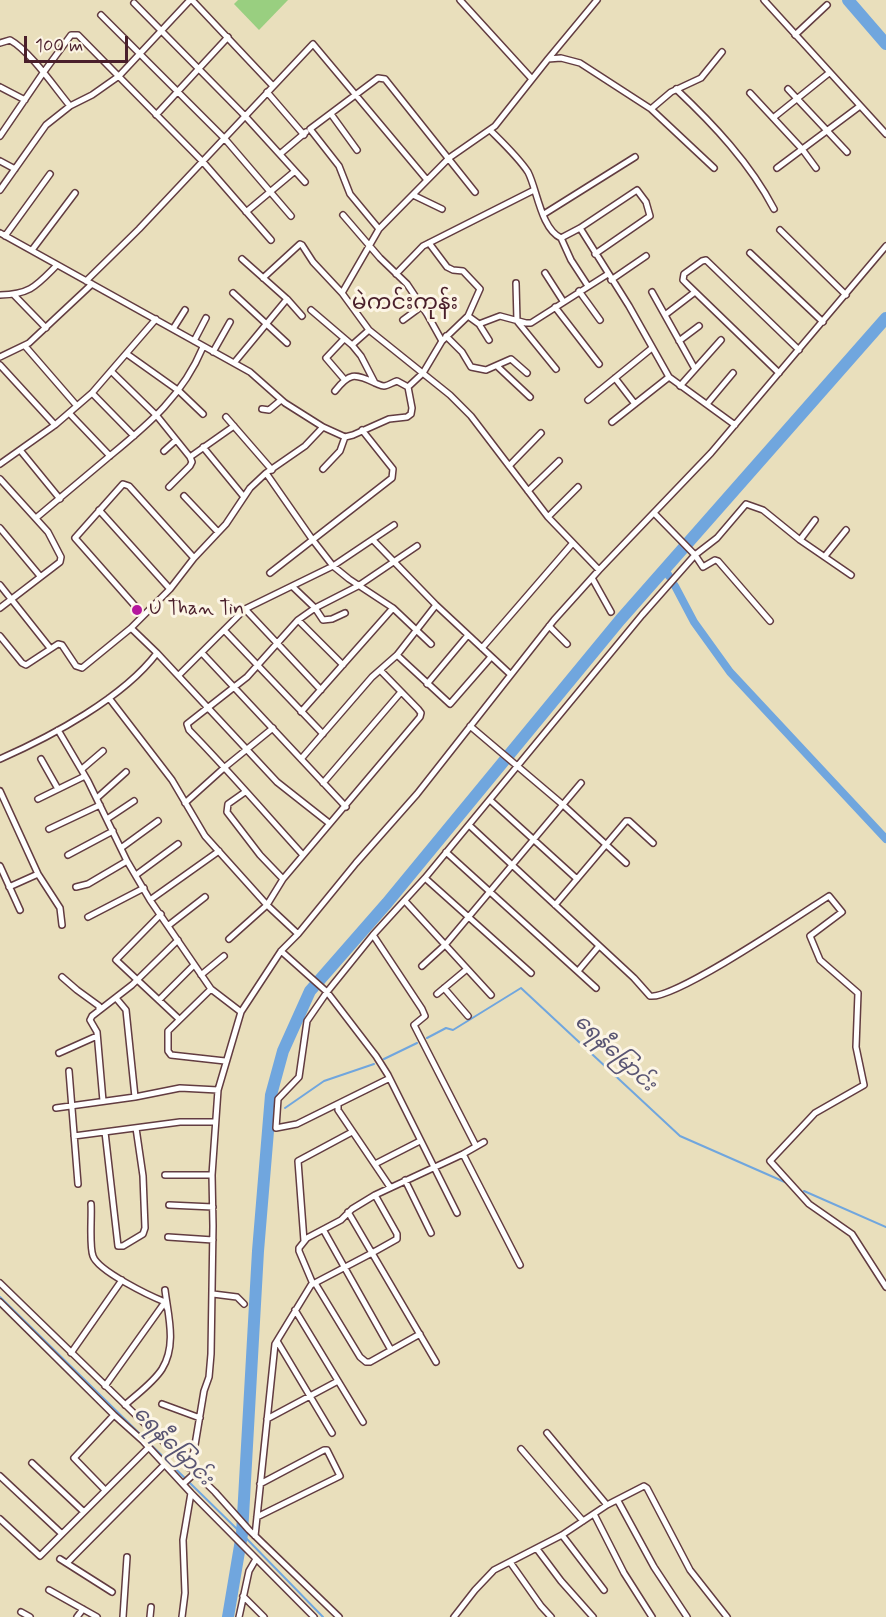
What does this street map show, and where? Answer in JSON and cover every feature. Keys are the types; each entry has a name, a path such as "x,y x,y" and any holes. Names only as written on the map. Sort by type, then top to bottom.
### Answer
{"street":[{"path":"0,190 44,128 70,106 92,95 119,76 191,0 273,86"},
{"path":"460,0 532,79"},
{"path":"342,292 379,229 449,158 490,130 597,0"},
{"path":"764,0 886,134"},
{"path":"134,3 245,116 305,182"},
{"path":"795,35 827,5"},
{"path":"101,15 225,139 291,216"},
{"path":"0,136 43,73 74,34 119,76 203,162 271,240"},
{"path":"156,115 228,37"},
{"path":"0,43 10,40 16,44 70,106"},
{"path":"0,357 25,346 46,328 267,92 314,45 427,180"},
{"path":"651,109 676,89 701,78 722,52"},
{"path":"548,59 561,58 580,63 651,109 714,168"},
{"path":"773,118 829,73"},
{"path":"280,154 378,78 385,79 475,192"},
{"path":"0,87 24,100"},
{"path":"676,89 713,125 759,184 774,208"},
{"path":"788,89 847,153"},
{"path":"267,92 304,135"},
{"path":"750,93 802,149 816,168"},
{"path":"777,168 860,106"},
{"path":"331,114 357,150"},
{"path":"310,129 339,166 351,194 379,229"},
{"path":"490,130 528,173 555,236 561,238 580,228 637,190 646,202 650,213 647,219 595,254"},
{"path":"544,214 635,158"},
{"path":"0,161 15,169"},
{"path":"246,212 295,171"},
{"path":"50,174 2,234 250,372 281,400 323,427 345,437 389,419 407,417 411,414 412,408 408,387"},
{"path":"396,274 411,256 429,243 534,190"},
{"path":"32,250 75,194"},
{"path":"413,195 442,209"},
{"path":"342,215 406,284 442,341"},
{"path":"580,228 629,306 669,377 735,425"},
{"path":"780,230 846,295"},
{"path":"561,238 571,260 588,286"},
{"path":"408,387 423,373 446,336 468,316 480,291 480,287 463,271 447,267 429,243"},
{"path":"263,278 301,244 313,262 342,292 369,330 450,395 471,416 548,517 599,570"},
{"path":"189,1467 204,1391 209,1377 213,1294 214,1122 225,1061 241,1012 281,951 417,794 549,626 711,453 886,246"},
{"path":"750,253 823,322"},
{"path":"611,280 646,256"},
{"path":"242,259 302,315"},
{"path":"779,373 695,292 684,280 684,274 702,261 706,261 799,350"},
{"path":"0,295 25,292 35,286 57,265"},
{"path":"545,273 563,301"},
{"path":"479,324 500,316 531,323 608,274"},
{"path":"516,284 517,321 556,369"},
{"path":"579,291 600,320"},
{"path":"652,292 695,369"},
{"path":"665,315 695,292"},
{"path":"233,293 287,343"},
{"path":"14,295 46,328"},
{"path":"234,363 287,299"},
{"path":"403,320 422,306"},
{"path":"555,307 599,364"},
{"path":"173,329 184,310"},
{"path":"311,310 352,345 361,356 375,383"},
{"path":"468,316 479,324 489,340"},
{"path":"194,341 206,318"},
{"path":"0,464 55,424 92,393 156,319"},
{"path":"213,352 230,322"},
{"path":"679,340 699,326"},
{"path":"352,345 369,330"},
{"path":"446,336 462,352 471,367 486,370 511,359 527,373"},
{"path":"344,339 326,358 344,379"},
{"path":"680,386 721,339"},
{"path":"25,346 77,406"},
{"path":"36,518 157,417 179,391 196,365 203,347"},
{"path":"588,400 652,348"},
{"path":"127,354 179,391 203,414"},
{"path":"0,365 55,424"},
{"path":"497,366 530,397"},
{"path":"111,371 157,417 190,457 192,462 190,466 169,486"},
{"path":"707,404 733,374"},
{"path":"334,391 344,379 351,376 384,386 397,381 408,387"},
{"path":"612,422 669,377"},
{"path":"615,378 635,404"},
{"path":"92,393 134,436"},
{"path":"262,409 269,410 281,400"},
{"path":"69,413 110,456"},
{"path":"226,417 272,470"},
{"path":"190,457 234,426"},
{"path":"0,636 26,665 58,644 62,645 72,662 81,668 131,628 170,589 266,473 305,446 323,427"},
{"path":"270,573 392,478 393,469 366,429"},
{"path":"509,466 541,433"},
{"path":"323,469 340,451 345,437"},
{"path":"164,451 177,440"},
{"path":"203,447 244,497"},
{"path":"20,450 60,499"},
{"path":"528,491 560,461"},
{"path":"266,473 333,566 358,586 393,608 431,644"},
{"path":"0,479 48,532 61,557 60,562 0,608"},
{"path":"143,615 75,538 99,510 125,484 194,558"},
{"path":"548,517 578,487"},
{"path":"184,496 218,532"},
{"path":"388,1079 297,1124 276,1128 278,1099 299,1077 307,1021 327,992 373,935 426,878 642,615 695,555 717,538 746,504 763,510 800,540 851,575"},
{"path":"99,510 170,589"},
{"path":"654,513 695,555 703,567 715,560 718,561 770,621"},
{"path":"800,540 815,520"},
{"path":"179,675 245,609 333,566 394,525"},
{"path":"0,528 40,576"},
{"path":"825,556 846,530"},
{"path":"373,540 436,605 510,674"},
{"path":"482,648 572,544"},
{"path":"303,855 187,726 188,722 234,688 298,620 315,608 358,586 417,546"},
{"path":"592,578 611,612"},
{"path":"0,585 50,648"},
{"path":"293,586 315,608 323,620 327,621 345,613"},
{"path":"301,759 380,670 398,655 436,605"},
{"path":"301,712 393,608"},
{"path":"245,609 321,690"},
{"path":"298,620 343,665"},
{"path":"549,626 567,644"},
{"path":"131,628 179,675 277,782 329,823"},
{"path":"224,630 323,734"},
{"path":"427,684 468,635"},
{"path":"0,759 58,730 109,698 145,668 157,652"},
{"path":"202,653 346,807"},
{"path":"398,655 450,704 491,657"},
{"path":"229,939 267,905 283,879 420,717 422,713 380,670"},
{"path":"323,783 401,692"},
{"path":"109,698 172,780 205,836 267,905 298,934"},
{"path":"470,726 562,804 626,863"},
{"path":"185,803 273,728"},
{"path":"58,730 82,769 127,861 150,900 211,989 241,1012"},
{"path":"82,769 104,751"},
{"path":"40,759 58,789"},
{"path":"97,798 126,772"},
{"path":"38,799 85,776"},
{"path":"422,966 446,945 470,918 581,783"},
{"path":"0,791 38,874 60,908 62,926"},
{"path":"245,792 228,804 227,812 260,855 283,879"},
{"path":"490,800 577,879"},
{"path":"107,819 134,801"},
{"path":"49,829 100,805"},
{"path":"121,848 158,820"},
{"path":"555,905 628,820 653,843"},
{"path":"469,825 650,996 656,997 723,964 829,896 842,912 810,936 820,960 858,993 856,1047 864,1085 815,1113 770,1161 809,1204 852,1234 886,1287"},
{"path":"68,855 113,831"},
{"path":"136,875 178,844"},
{"path":"150,900 219,851"},
{"path":"446,852 596,988"},
{"path":"76,888 88,884 127,861"},
{"path":"0,866 20,910"},
{"path":"0,886 38,874"},
{"path":"426,878 531,973"},
{"path":"88,917 144,888"},
{"path":"169,926 205,897"},
{"path":"405,901 491,995"},
{"path":"161,914 116,960 179,1020"},
{"path":"373,935 422,1009 424,1016 414,1025 476,1146"},
{"path":"103,1101 97,1036 90,1020 131,987 178,940"},
{"path":"578,971 599,946"},
{"path":"281,951 327,992 376,1056 388,1075 457,1213"},
{"path":"201,975 224,956"},
{"path":"159,1000 194,965"},
{"path":"437,994 467,969"},
{"path":"62,977 99,1006 99,1011"},
{"path":"444,988 468,1016"},
{"path":"211,989 166,1033 169,1053 225,1061"},
{"path":"116,998 126,1010 135,1097"},
{"path":"59,1053 97,1036"},
{"path":"69,1071 78,1184"},
{"path":"56,1108 180,1088 218,1090"},
{"path":"338,1105 338,1110 390,1187"},
{"path":"74,1136 180,1122 214,1122"},
{"path":"105,1132 118,1246 120,1246 143,1234 145,1228 143,1176 136,1128"},
{"path":"304,1241 298,1161 352,1132"},
{"path":"375,1164 420,1141"},
{"path":"420,1334 370,1362 363,1360 314,1284 299,1248 304,1241 341,1220 348,1212 375,1195 484,1142"},
{"path":"463,1154 520,1265"},
{"path":"165,1175 212,1175"},
{"path":"405,1180 431,1233"},
{"path":"255,1536 274,1348 295,1310 314,1284 398,1237 375,1195"},
{"path":"92,1204 93,1256 96,1261 122,1280 166,1305"},
{"path":"169,1205 213,1207"},
{"path":"348,1212 436,1362"},
{"path":"324,1231 391,1350"},
{"path":"168,1237 213,1240"},
{"path":"71,1353 122,1280"},
{"path":"0,1283 339,1617"},
{"path":"125,1405 154,1379 168,1356 170,1337 165,1290"},
{"path":"213,1294 237,1297 244,1304"},
{"path":"0,1302 184,1483 191,1494 314,1617"},
{"path":"105,1386 166,1305"},
{"path":"295,1310 363,1422"},
{"path":"277,1341 332,1433"},
{"path":"267,1419 338,1381"},
{"path":"162,1404 200,1418"},
{"path":"105,1490 83,1470 74,1458 114,1415"},
{"path":"547,1433 607,1505"},
{"path":"0,1519 40,1556 148,1447"},
{"path":"521,1449 583,1521"},
{"path":"257,1517 340,1476 327,1450 324,1450 260,1484"},
{"path":"32,1463 84,1512"},
{"path":"67,1563 165,1464"},
{"path":"184,1483 194,1473"},
{"path":"0,1476 62,1534"},
{"path":"454,1617 494,1570 562,1535 640,1486 647,1488 690,1570 727,1617"},
{"path":"182,1617 185,1593 183,1540 191,1494"},
{"path":"618,1501 660,1577 687,1617"},
{"path":"594,1514 624,1573 652,1617"},
{"path":"562,1535 604,1590"},
{"path":"537,1549 558,1578 593,1617"},
{"path":"123,1617 127,1557"},
{"path":"60,1559 112,1592"},
{"path":"239,1617 249,1571 256,1559"},
{"path":"510,1562 551,1617"},
{"path":"49,1590 97,1617"},
{"path":"243,1596 264,1617"},
{"path":"150,1617 151,1607"},
{"path":"77,1617 83,1609"},
{"path":"21,1612 30,1617"}],"green space":[{"path":"238,0 288,0 259,30 234,4"}],"waterway":[{"path":"848,0 886,44"},
{"path":"228,1617 242,1534 258,1251 271,1095 283,1051 310,991 387,903 620,620 886,318"},
{"path":"665,570 669,576"},
{"path":"675,586 694,622 730,672 886,839"},
{"name":"ရေနီမြောင်း","path":"427,1038 446,1028 453,1030 521,988 680,1136 787,1183"},
{"name":"ရေနီမြောင်း","path":"384,1059 417,1043"},
{"name":"ရေနီမြောင်း","path":"285,1108 324,1081 374,1064"},
{"name":"ရေနီမြောင်း","path":"269,1117 274,1114"},
{"name":"ရေနီမြောင်း","path":"804,1191 886,1227"},
{"name":"ရေနီမြောင်း","path":"0,1297 242,1534 323,1617"}],"place":[{"name":"U Than Tin","path":"137,610"}],"district":[{"name":"မဲကင်းကုန်း","path":"405,304"}]}
